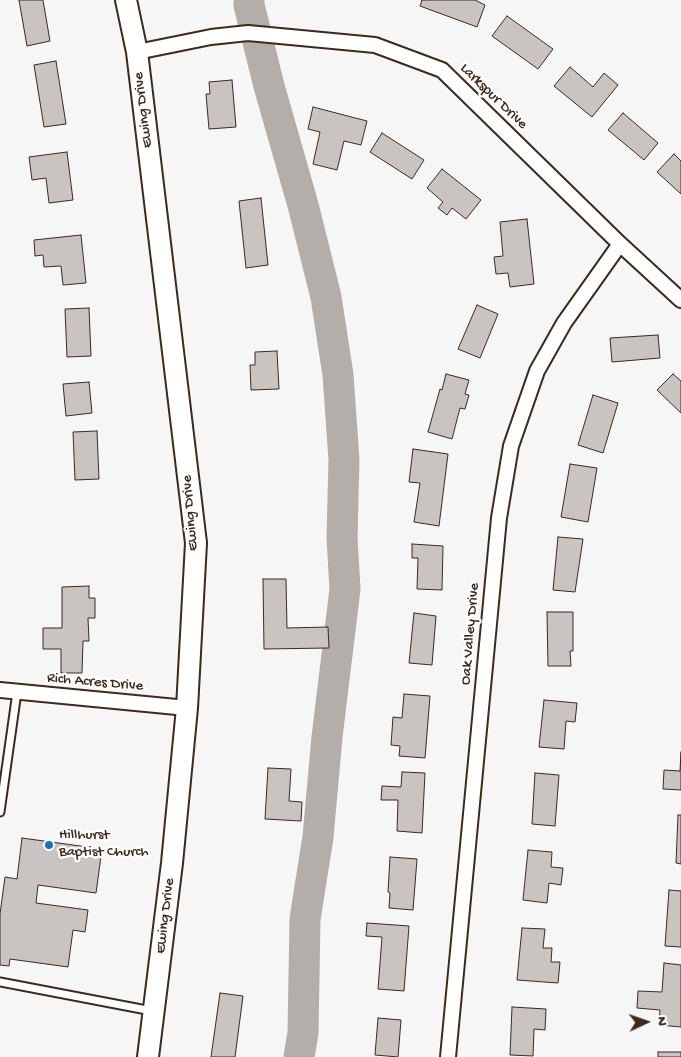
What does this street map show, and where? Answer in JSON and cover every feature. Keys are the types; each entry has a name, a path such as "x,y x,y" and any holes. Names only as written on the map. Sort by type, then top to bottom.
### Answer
{"main road":[{"name":"Ewing Drive","path":"126,0 138,52 196,543 187,708 172,863 148,1057"}],"street":[{"name":"Larkspur Drive","path":"138,52 210,37 248,33 375,45 442,70 620,244 681,300"},
{"name":"Oak Valley Drive","path":"448,1057 499,518 511,446 537,371 564,323 620,244"},
{"name":"Rich Acres Drive","path":"0,690 187,708"}],"lane":[{"path":"0,812 17,692"},
{"path":"0,982 154,1012"}],"building":[{"path":"19,0 43,0 50,41 27,46"},
{"path":"422,0 475,0 485,5 477,27 420,6"},
{"path":"507,16 553,49 538,69 492,36"},
{"path":"56,61 66,124 44,127 34,65"},
{"path":"570,67 593,87 604,73 618,85 592,117 554,86"},
{"path":"232,80 236,127 209,129 206,94 210,94 209,82"},
{"path":"313,107 367,121 361,145 344,141 337,170 313,164 320,132 308,129"},
{"path":"623,113 658,143 644,160 608,130"},
{"path":"382,133 424,160 412,179 370,152"},
{"path":"67,152 73,200 49,203 46,178 32,180 29,157"},
{"path":"674,154 681,161 681,194 657,172"},
{"path":"442,169 481,200 466,219 452,208 447,215 438,208 443,202 427,188"},
{"path":"261,198 268,265 246,268 239,201"},
{"path":"527,219 534,284 510,287 508,273 496,274 494,257 503,256 500,222"},
{"path":"81,235 86,283 63,285 61,266 44,267 43,255 35,256 34,240"},
{"path":"477,305 498,314 480,358 458,349"},
{"path":"89,308 91,356 67,357 65,309"},
{"path":"658,335 660,358 612,362 610,338"},
{"path":"277,351 279,389 251,390 250,365 255,365 255,352"},
{"path":"446,374 469,380 465,394 469,395 465,409 460,408 452,439 428,432"},
{"path":"673,374 681,381 681,413 657,390"},
{"path":"89,382 92,413 66,416 63,384"},
{"path":"593,395 618,403 603,453 578,445"},
{"path":"97,431 99,479 75,480 73,432"},
{"path":"413,449 448,454 439,526 414,522 420,483 409,482"},
{"path":"570,464 597,468 588,522 561,517"},
{"path":"558,537 583,539 575,592 553,590"},
{"path":"412,544 443,546 442,590 417,589 418,558 412,558"},
{"path":"263,579 286,579 287,628 328,627 329,648 264,649"},
{"path":"89,586 89,598 95,598 95,618 88,618 89,641 83,641 82,673 61,673 61,649 43,649 43,628 62,628 62,587"},
{"path":"547,612 573,612 573,651 570,651 571,666 548,666"},
{"path":"414,613 436,616 432,665 409,663"},
{"path":"404,694 430,696 425,758 399,756 400,746 391,745 393,717 402,718"},
{"path":"544,700 577,703 575,722 566,721 564,749 539,747"},
{"path":"681,752 681,790 663,789 664,770 680,771"},
{"path":"268,768 291,769 289,801 302,802 301,821 265,819"},
{"path":"402,772 425,773 422,833 397,831 398,800 381,800 382,786 401,787"},
{"path":"535,773 559,775 555,826 532,824"},
{"path":"678,815 681,815 681,864 676,863"},
{"path":"22,838 102,849 96,893 38,885 36,903 88,910 85,932 73,930 68,967 10,959 9,966 0,965 0,914 5,877 17,879"},
{"path":"528,850 552,852 551,867 563,868 561,885 549,883 547,903 523,900"},
{"path":"390,857 417,859 413,910 389,908"},
{"path":"669,890 681,891 681,947 665,946"},
{"path":"367,923 409,926 404,991 378,989 382,937 366,936"},
{"path":"522,928 545,929 543,948 552,948 551,962 560,962 558,983 517,980"},
{"path":"664,963 681,965 681,1027 659,1025 660,1010 637,1008 638,991 662,992"},
{"path":"220,993 243,996 235,1057 211,1057"},
{"path":"512,1007 546,1009 545,1030 534,1029 533,1056 510,1055"},
{"path":"378,1018 401,1020 398,1057 375,1055"},
{"path":"658,1052 681,1052 681,1057 658,1057"}],"waterway":[{"path":"249,0 269,86 303,205 326,297 338,375 344,460 342,538 345,589 327,737 318,837 305,919 303,1033 299,1057"}],"place":[{"name":"Hillhurst Baptist Church","path":"49,845"}]}
